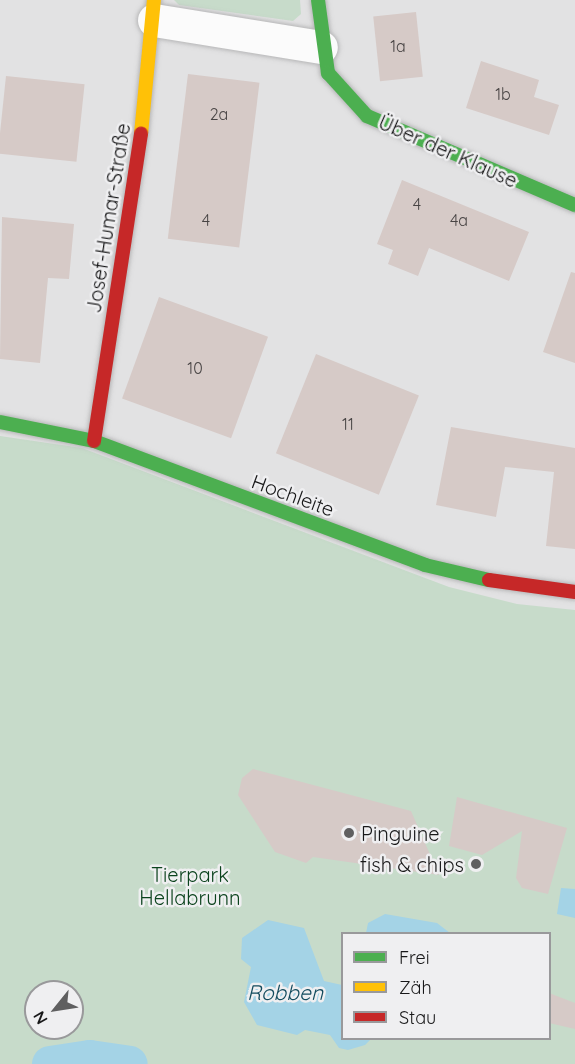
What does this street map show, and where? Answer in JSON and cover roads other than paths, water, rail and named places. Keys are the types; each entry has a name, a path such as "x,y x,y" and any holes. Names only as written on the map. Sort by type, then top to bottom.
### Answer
{"street":[{"name":"Über der Klause","path":"318,0 321,47 338,90 368,116 575,205"},
{"path":"154,10 321,47"},
{"name":"Josef-Humar-Straße","path":"94,441 154,10"},
{"name":"Hochleite","path":"0,422 94,441 425,565 514,586 575,592"}],"water":[{"path":"561,888 575,889 575,918 557,914"},
{"path":"385,914 437,923 449,932 366,932 368,923"},
{"name":"Robben","path":"268,920 304,928 324,981 341,985 341,1040 370,1040 365,1045 348,1050 339,1048 330,1035 305,1030 297,1035 257,1025 244,1002 251,967 241,959 242,938"}],"waterway":[{"path":"50,1064 90,1058 130,1064"}],"place":[{"name":"Pinguine","path":"349,833"},
{"name":"fish & chips","path":"476,864"}],"park label":[{"name":"Tierpark Hellabrunn","path":"190,886"}]}
